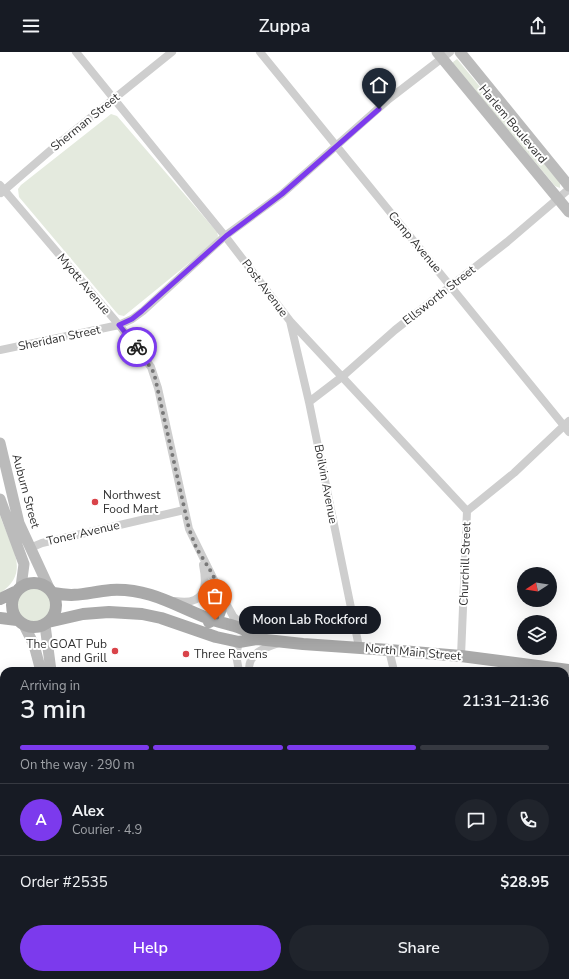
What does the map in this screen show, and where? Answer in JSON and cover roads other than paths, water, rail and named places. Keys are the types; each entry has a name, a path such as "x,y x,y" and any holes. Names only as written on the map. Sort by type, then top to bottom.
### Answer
{"main road":[{"path":"0,599 35,582 51,590 56,607 55,614 46,624 30,627 0,618"},
{"path":"18,589 12,607 20,623"},
{"name":"North Main Street","path":"51,590 78,596 111,590 155,595 253,635 284,642 461,656 546,667"},
{"path":"161,618 172,617 197,624 215,620 219,616 221,609 220,592"},
{"name":"North Main Street","path":"46,624 83,614 109,612 142,614 161,618 216,637 239,642 253,635"}],"street":[{"name":"Post Avenue","path":"76,52 226,236 290,321 343,376 467,512"},
{"name":"Sherman Street","path":"1,190 172,52"},
{"name":"Camp Avenue","path":"260,52 567,426"},
{"name":"Harlem Boulevard","path":"460,52 569,188"},
{"name":"Sheridan Street","path":"0,350 119,325 132,319 149,306 226,236 282,194 337,147 389,99 443,54"},
{"name":"Harlem Boulevard","path":"443,54 569,212"},
{"name":"Ellsworth Street","path":"309,402 343,376 395,330 451,286 569,188"},
{"name":"Myott Avenue","path":"1,190 119,325 147,361 154,373 189,529 200,554 233,616 253,635"},
{"name":"Boilvin Avenue","path":"290,321 309,402 359,647"},
{"name":"Churchill Street","path":"461,656 467,512 567,426"},
{"name":"Auburn Street","path":"0,443 15,510 30,548 51,590"},
{"name":"Auburn Street","path":"0,498 24,564 18,589"},
{"name":"Toner Avenue","path":"30,548 42,543 184,510"},
{"path":"169,600 188,602 200,597 204,592 206,587 205,575 200,554"},
{"path":"20,623 34,645 40,667"},
{"path":"46,624 51,667"},
{"path":"238,667 236,655 239,642"},
{"path":"249,667 250,660 258,651 284,642"},
{"path":"389,650 393,667"}],"place":[{"name":"Northwest Food Mart","path":"95,502"},
{"name":"Moon Lab Rockford","path":"215,620"},
{"name":"The GOAT Pub and Grill","path":"115,651"},
{"name":"Three Ravens","path":"186,654"}]}
